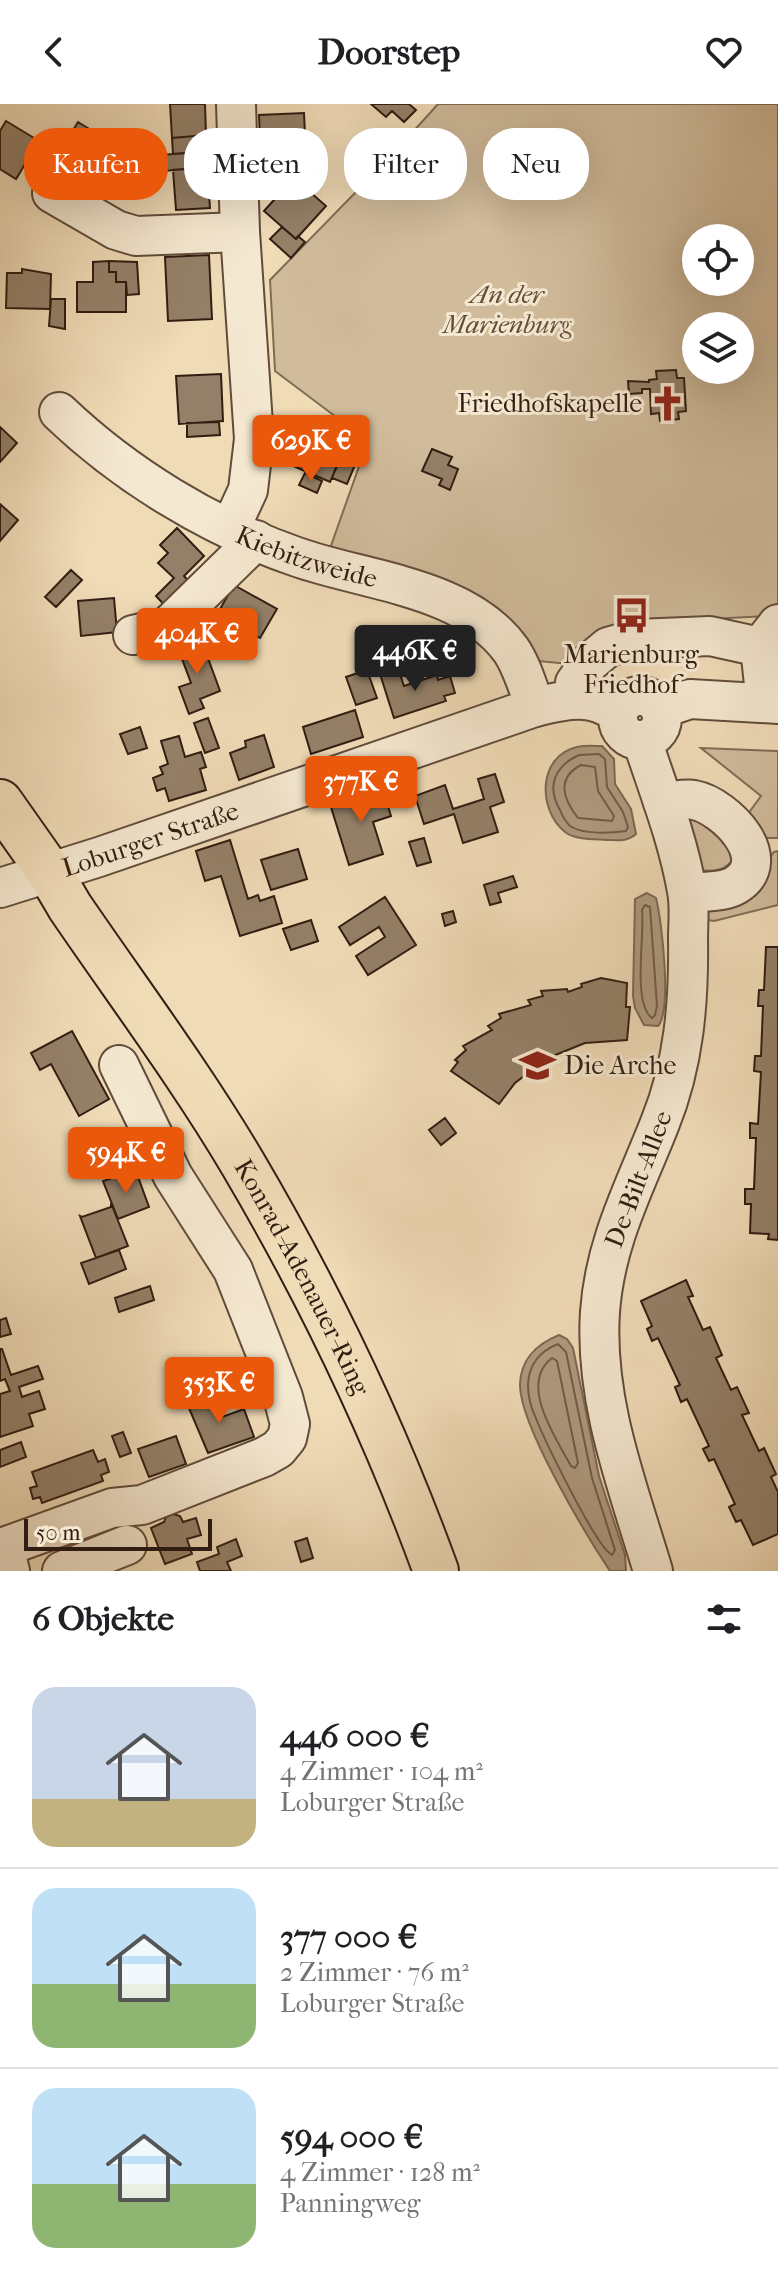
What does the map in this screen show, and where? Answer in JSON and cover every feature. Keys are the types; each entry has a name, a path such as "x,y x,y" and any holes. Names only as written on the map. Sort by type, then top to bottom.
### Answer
{"main road":[{"name":"Konrad-Adenauer-Ring","path":"0,802 241,1161 273,1216 352,1374 396,1470 436,1571"}],"street":[{"path":"133,635 167,627 243,534 254,439 240,232 236,104"},
{"path":"64,200 116,230 136,236 240,232"},
{"name":"Kiebitzweide","path":"59,412 89,440 175,500 243,534 296,557 421,592 482,621 511,651 535,707"},
{"path":"769,636 772,703 690,699 640,721 596,701 579,699 575,683 589,663 608,647 636,639 769,636"},
{"name":"Loburger Straße","path":"0,888 535,707 579,699"},
{"name":"De-Bilt-Allee","path":"640,721 688,893 689,991 676,1071 661,1122 610,1247 600,1311 602,1379 608,1416 653,1571"},
{"path":"663,802 694,800 718,812 732,823 749,846 751,865 738,884 728,889 688,893"},
{"path":"5,1552 112,1508 142,1505 264,1457 278,1449 287,1438 290,1424 283,1397 233,1270 173,1176 119,1065"},
{"path":"62,1571 132,1558 112,1508"}],"green space":[{"name":"An der Marienburg","path":"438,104 778,104 778,607 771,616 626,623 570,664 527,660 327,557 368,441 275,371 270,280 348,200 467,200 467,128 416,128"},
{"path":"701,748 778,751 778,838 760,838 745,818 761,796"},
{"path":"699,817 728,840 734,858 724,868 701,870 689,819"},
{"path":"778,851 778,905 708,920 707,911 736,903 774,852"}],"water":[{"path":"602,746 614,759 615,784 631,809 636,834 633,837 615,840 569,835 556,822 550,810 546,784 555,761 564,752 577,747"},
{"path":"647,893 656,898 663,945 664,1003 658,1026 644,1025 633,996 635,899"},
{"path":"559,1335 567,1339 573,1348 599,1476 625,1555 626,1571 610,1571 586,1532 542,1451 523,1402 520,1384 527,1359 537,1348"}],"building":[{"path":"170,104 205,104 206,128 184,128 184,137 172,138"},
{"path":"371,104 409,104 416,110 404,122 392,111 386,117"},
{"path":"304,113 305,128 260,128 259,115"},
{"path":"6,121 24,132 24,166 16,179 0,169 0,131"},
{"path":"78,122 88,128 74,128"},
{"path":"184,137 184,153 173,154 172,138"},
{"path":"184,153 184,169 168,171 168,154"},
{"path":"184,169 184,200 209,200 210,208 176,210 173,170"},
{"path":"274,200 319,200 326,206 296,239 264,211"},
{"path":"282,227 296,239 298,236 305,242 291,258 270,239"},
{"path":"209,255 212,319 168,321 165,257"},
{"path":"109,261 109,272 116,272 116,282 126,282 126,312 77,312 77,282 93,282 93,262"},
{"path":"109,261 137,262 139,294 127,295 126,282 116,282 116,272 109,272"},
{"path":"22,269 51,274 50,309 6,308 7,273 22,273"},
{"path":"51,299 65,299 65,329 49,326"},
{"name":"Friedhofskapelle","path":"676,370 677,378 682,378 686,411 678,412 679,419 660,421 659,413 651,414 650,389 629,394 628,381 649,382 657,379 656,371"},
{"path":"221,374 223,421 179,424 176,376"},
{"path":"219,422 220,435 187,437 187,423"},
{"path":"0,427 17,443 0,462"},
{"path":"303,436 343,453 330,482 291,465"},
{"path":"344,446 360,453 347,484 332,478"},
{"path":"432,449 452,457 448,465 458,469 450,490 439,485 442,479 422,471"},
{"path":"305,473 322,481 317,493 299,485"},
{"path":"0,504 18,520 0,541"},
{"path":"177,528 204,556 184,576 193,586 169,610 156,596 174,578 158,563 168,553 160,545"},
{"path":"71,570 82,580 56,607 45,597"},
{"path":"234,585 277,609 260,638 217,614"},
{"path":"114,598 117,632 81,636 78,601"},
{"path":"371,636 374,645 364,648 361,639"},
{"path":"201,639 220,691 200,699 204,708 189,714 179,687 191,683 178,648"},
{"path":"398,668 404,686 437,675 438,680 450,676 455,693 444,696 446,701 394,718 380,674"},
{"path":"367,670 377,698 356,705 346,677"},
{"path":"355,710 363,737 311,754 303,727"},
{"path":"208,718 219,748 205,753 194,723"},
{"path":"140,727 147,748 128,754 120,734"},
{"path":"264,735 274,767 239,780 230,753 246,747 245,741"},
{"path":"179,736 185,757 201,752 206,767 200,769 206,790 169,801 165,788 157,791 153,778 163,774 160,767 168,764 161,741"},
{"path":"495,774 504,802 490,807 498,832 463,843 454,814 424,824 415,796 445,785 453,809 484,799 478,779"},
{"path":"382,787 391,816 373,822 383,854 349,865 330,804"},
{"path":"424,838 431,862 417,866 409,842"},
{"path":"230,840 248,899 258,895 260,901 274,896 282,923 240,936 221,876 205,881 196,851"},
{"path":"298,849 307,879 271,890 261,860"},
{"path":"513,876 517,887 498,893 501,902 490,905 484,885"},
{"path":"385,897 416,945 368,975 356,956 385,937 379,927 350,945 339,927"},
{"path":"453,911 456,922 445,926 442,914"},
{"path":"311,920 318,941 291,950 283,929"},
{"path":"766,947 778,947 778,1240 768,1239 769,1234 750,1233 751,1204 745,1204 745,1189 754,1189 756,1138 750,1138 750,1123 758,1124 761,1072 754,1071 755,1056 761,1056 763,1006 758,1006 759,990 764,990"},
{"path":"601,978 627,983 626,1007 630,1007 627,1040 585,1043 548,1058 515,1083 499,1104 451,1071 458,1062 455,1060 466,1050 463,1046 492,1030 488,1026 501,1018 499,1014 531,1005 528,1000 543,996 541,991 567,989 568,992"},
{"path":"72,1031 109,1099 79,1116 51,1064 40,1070 31,1053"},
{"path":"445,1118 456,1133 441,1145 429,1130"},
{"path":"137,1174 149,1207 118,1219 103,1181 121,1175 123,1180"},
{"path":"111,1203 128,1246 96,1258 80,1216 111,1207"},
{"path":"119,1250 126,1269 89,1284 81,1263"},
{"path":"686,1280 693,1296 688,1297 703,1330 710,1327 722,1355 716,1358 731,1390 737,1387 749,1413 742,1415 759,1451 764,1448 776,1474 771,1477 778,1492 778,1534 753,1545 741,1520 736,1522 729,1507 735,1504 714,1459 709,1461 703,1449 709,1446 687,1399 681,1402 675,1387 680,1385 658,1338 652,1341 647,1329 652,1326 641,1301"},
{"path":"150,1286 154,1300 119,1312 115,1298"},
{"path":"6,1318 11,1334 0,1337 0,1320"},
{"path":"0,1349 11,1375 38,1366 43,1379 19,1387 22,1397 39,1391 45,1409 29,1414 33,1426 0,1437 0,1394 10,1391 5,1379 0,1381"},
{"path":"242,1376 250,1400 237,1404 228,1381"},
{"path":"205,1395 208,1405 220,1410 222,1417 244,1409 254,1437 208,1453 186,1401"},
{"path":"123,1432 131,1453 120,1457 112,1436"},
{"path":"176,1436 186,1464 149,1477 138,1449"},
{"path":"21,1442 26,1457 0,1467 0,1450"},
{"path":"93,1450 98,1462 105,1459 109,1472 101,1475 103,1481 42,1503 40,1497 33,1499 30,1488 37,1486 32,1472"},
{"path":"173,1514 180,1516 183,1522 196,1518 201,1535 187,1539 192,1554 165,1564 151,1528"},
{"path":"307,1538 313,1558 301,1562 295,1542"},
{"path":"236,1539 242,1556 227,1562 231,1571 200,1571 197,1562 219,1554 217,1547"}],"place":[{"name":"Friedhofskapelle","path":"668,403"},
{"name":"Marienburg Friedhof","path":"631,615"},
{"name":"Die Arche","path":"538,1065"}]}
